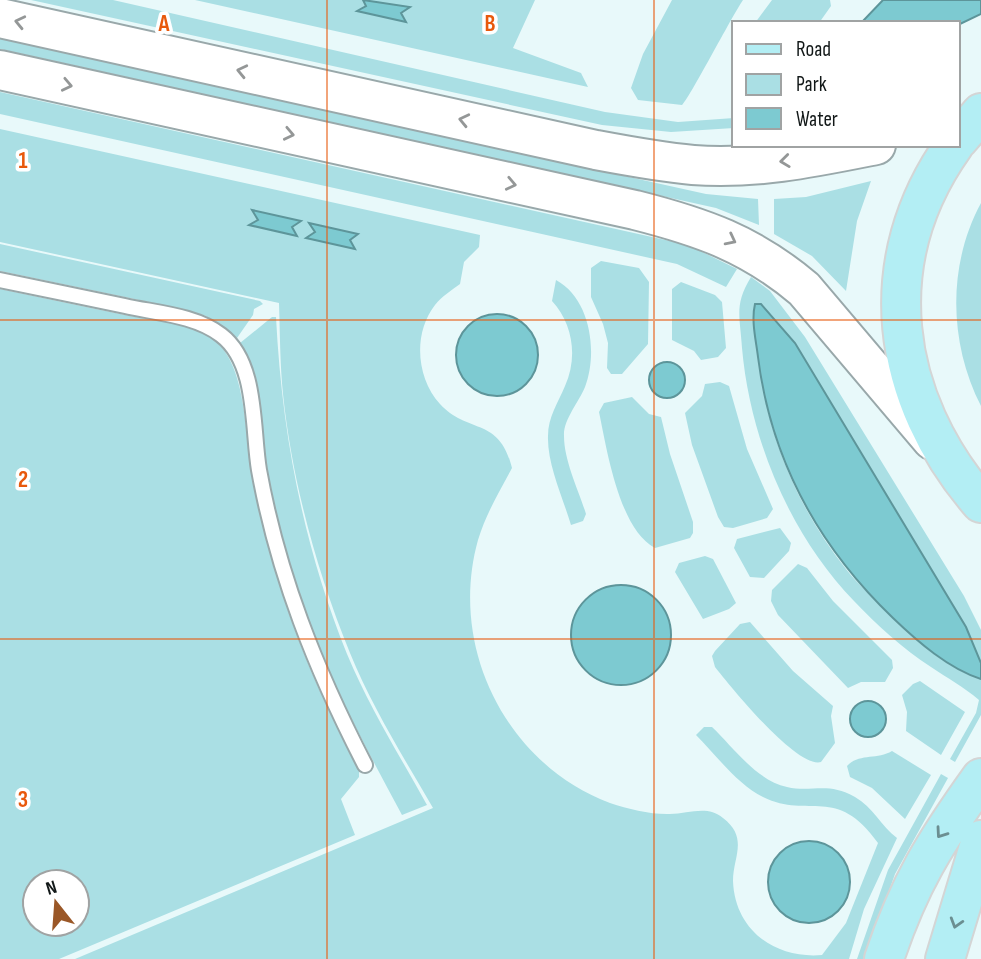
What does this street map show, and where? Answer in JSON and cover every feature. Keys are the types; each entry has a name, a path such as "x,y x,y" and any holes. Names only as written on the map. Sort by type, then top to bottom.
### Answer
{"main road":[{"path":"960,138 981,112"},
{"path":"953,147 928,190 915,221 902,287 905,355 925,419 960,476 981,532"},
{"path":"884,959 914,881 937,839 981,778"},
{"path":"945,959 981,840"}],"street":[{"path":"0,18 596,150 664,162 695,165 765,164 864,147"},
{"path":"0,70 635,210 721,235 779,268 804,289 960,476"},
{"path":"960,120 981,112"}],"lane":[{"path":"0,280 184,318 221,335 232,346 246,379 259,469 274,541 297,615 319,672 365,765"}],"green space":[{"path":"31,0 113,0 605,112 678,122 732,118 732,128 671,132 602,125"},
{"path":"195,0 535,0 513,48 581,73 588,87"},
{"path":"672,0 743,0 682,105 638,100 631,88 643,54"},
{"path":"772,0 830,0 831,6 820,21 756,21"},
{"path":"0,38 706,194 758,199 759,225 716,208 0,49"},
{"path":"0,92 688,245 737,269 726,287 677,264 0,114"},
{"path":"0,129 480,235 479,247 464,262 460,284 435,305 428,316 423,329 420,355 426,382 440,404 451,414 482,428 499,440 512,468 481,530 471,580 471,621 479,660 494,697 515,731 541,760 573,785 610,803 638,811 674,814 703,811 723,818 731,825 738,840 733,881 741,914 761,938 774,947 789,952 822,955 846,923 878,843 863,825 849,814 822,806 780,803 754,792 696,735 704,727 712,727 756,771 776,784 796,788 828,788 845,792 861,801 897,838 864,909 849,959 75,959 433,808 368,693 327,591 299,493 287,427 281,371 279,303 0,242"},
{"path":"871,181 857,221 846,291 812,256 774,234 774,199 806,197"},
{"path":"981,203 981,406 963,357 956,304 962,252"},
{"path":"0,244 260,301 263,304 254,309 253,315 237,338 206,316 187,310 0,271"},
{"path":"601,261 639,268 649,282 648,344 622,374 611,374 607,368 608,343 591,297 591,268"},
{"path":"751,277 770,291 805,337 964,596 981,630 981,663 966,627 795,343 761,304 756,337 771,424 790,476 815,524 851,575 910,634 944,661 981,679 981,715 955,762 950,759 976,713 979,700 910,652 854,601 831,575 811,546 777,484 764,451 746,382 739,319 742,295"},
{"path":"556,280 577,300 584,313 591,343 591,359 585,387 564,430 566,456 586,514 583,521 571,525 548,447 550,423 569,375 572,352 569,330 552,301"},
{"path":"681,282 715,295 722,302 726,348 718,357 701,360 694,351 672,340 672,289"},
{"path":"0,289 185,326 206,335 225,352 233,366 243,401 252,471 280,586 307,661 359,768 359,777 341,799 355,835 59,959 0,959"},
{"path":"272,317 276,317 283,404 297,489 318,572 356,674 427,805 402,815 333,681 318,646 292,576 277,521 252,373 240,343"},
{"path":"720,382 729,386 747,449 773,509 767,518 733,528 724,527 718,517 692,445 685,413 702,396 705,384"},
{"path":"632,397 649,414 661,417 670,454 693,522 690,538 655,548 632,524 624,507 616,487 599,412 604,403"},
{"path":"780,528 791,543 789,551 764,578 750,577 734,548 737,539"},
{"path":"705,556 713,559 736,603 729,609 703,619 675,572 679,563"},
{"path":"798,564 807,568 833,601 892,660 893,668 885,682 861,682 848,688 778,615 771,601 772,590"},
{"path":"750,622 793,671 833,706 831,716 835,743 821,762 810,761 781,740 715,667 712,656 715,651 740,624"},
{"path":"920,681 965,712 941,755 906,731 907,712 902,695"},
{"path":"892,751 931,775 905,819 872,788 850,777 847,766 857,759"},
{"path":"941,774 948,778 895,874 865,959 857,959 888,870"}],"water":[{"path":"363,0 410,7 401,13 406,22 357,11 366,6"},
{"path":"883,0 981,0 981,14 960,24 960,21 863,21"},
{"path":"252,210 301,221 292,227 297,236 249,225 258,220"},
{"path":"309,223 358,234 350,240 355,249 306,238 315,232"},
{"path":"755,304 761,304 795,343 966,627 981,663 981,679 946,662 903,627 866,591 821,532 787,467 774,432 758,357 754,324"},
{"path":"489,314 505,314 520,321 531,332 538,347 535,371 526,384 505,396 489,396 474,389 463,378 456,363 456,347 463,332 474,321"},
{"path":"667,362 679,368 685,380 679,392 667,398 655,392 649,380 655,368"},
{"path":"621,585 640,589 656,600 667,616 671,635 667,654 656,670 640,681 621,685 602,681 586,670 575,654 571,635 575,616 586,600 602,589"},
{"path":"868,701 881,706 886,719 881,732 868,737 855,732 850,719 855,706"},
{"path":"801,841 817,841 832,848 843,859 850,874 847,898 838,911 817,923 801,923 786,916 775,905 768,890 768,874 775,859 786,848"}]}
